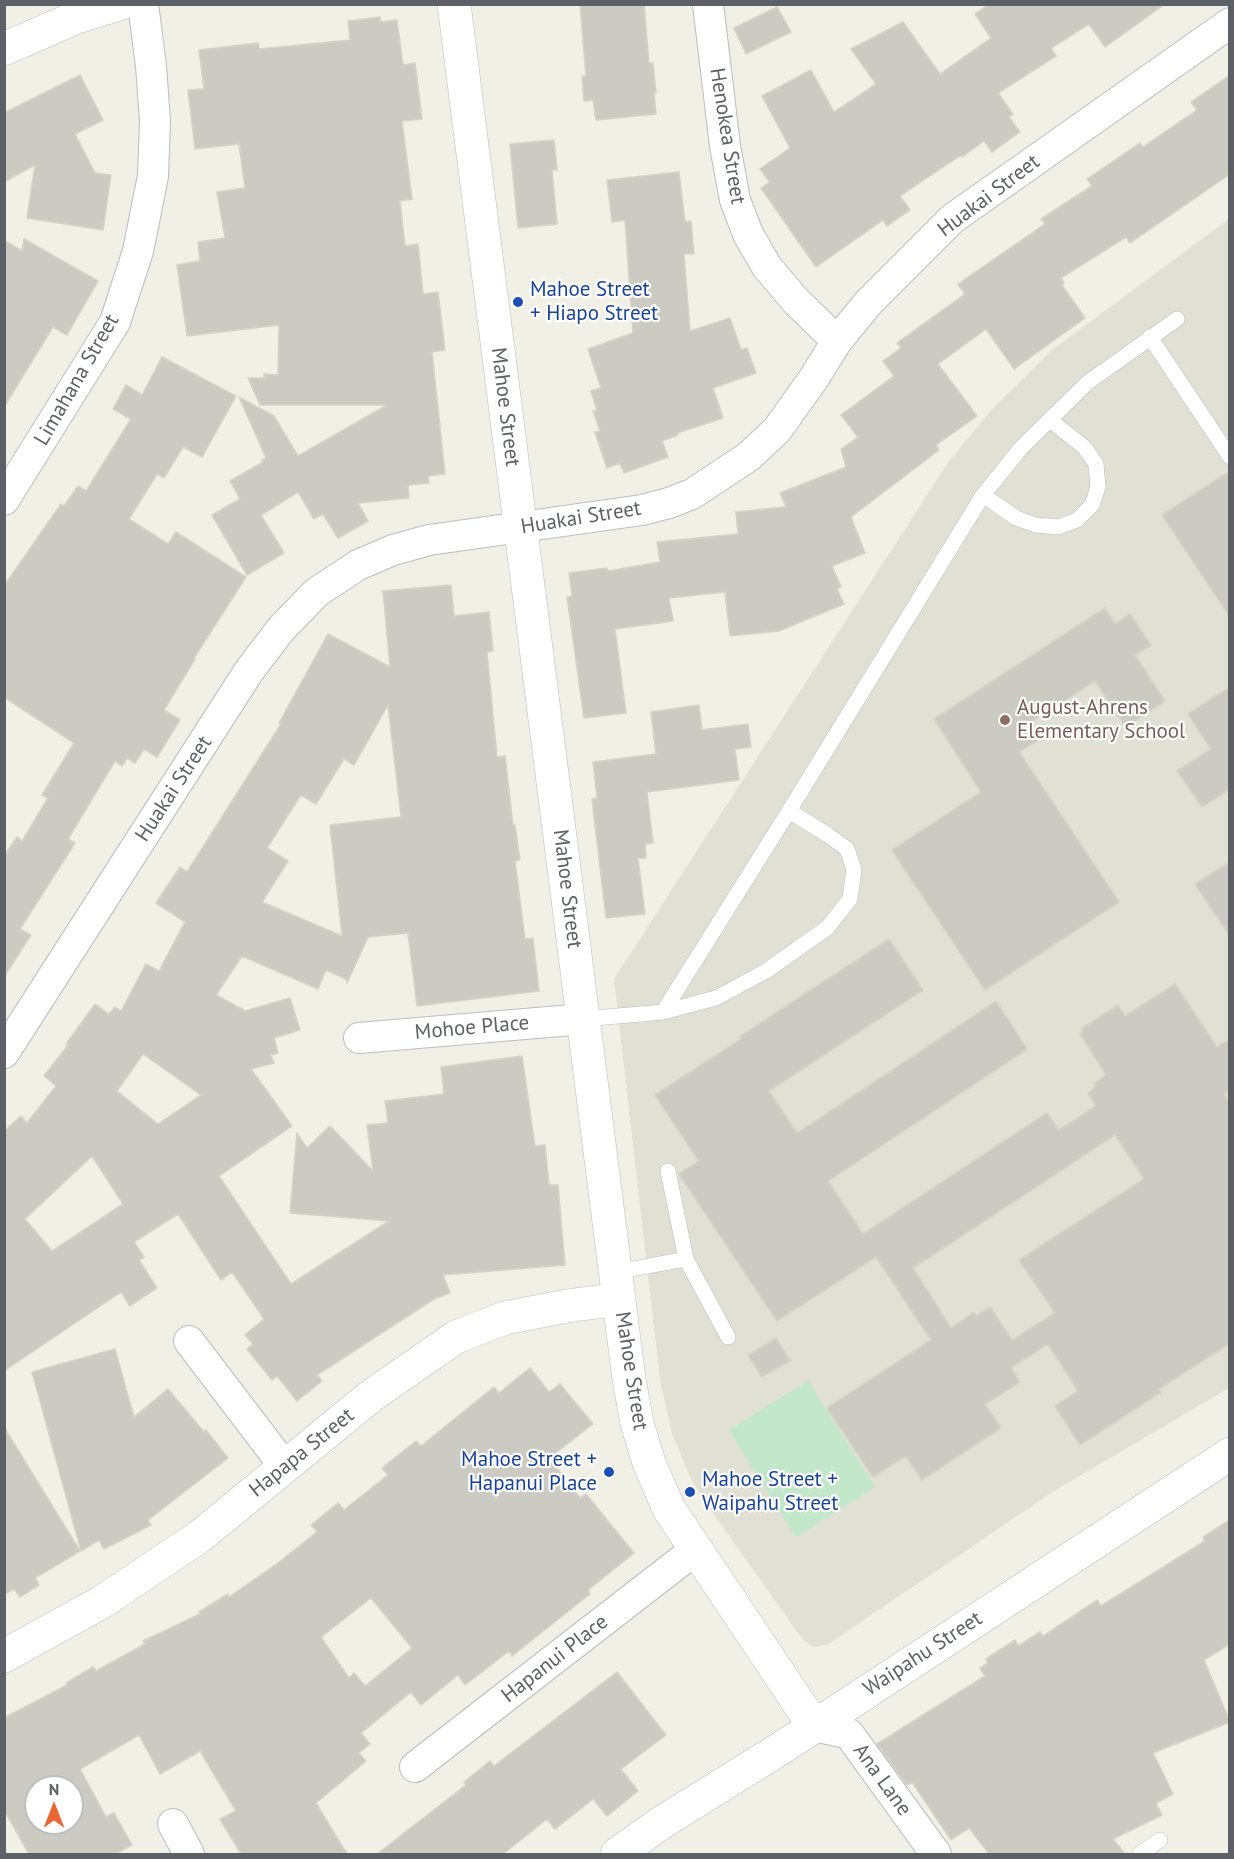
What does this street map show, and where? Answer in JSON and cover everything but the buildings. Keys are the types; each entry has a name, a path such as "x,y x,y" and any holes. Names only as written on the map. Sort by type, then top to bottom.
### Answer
{"street":[{"path":"4,49 77,17 119,4"},
{"name":"Limahana Street","path":"4,500 115,322 138,251 153,176 155,121 143,4"},
{"name":"Mahoe Street","path":"454,4 617,1286 637,1423 649,1463 669,1509 814,1726"},
{"name":"Henokea Street","path":"708,4 725,146 735,200 741,217 767,267 795,300 837,341"},
{"name":"Huakai Street","path":"4,1053 249,671 281,629 317,592 358,565 393,550 429,540 642,510 669,504 692,494 748,458 777,430 837,341 869,303 952,219 1230,23"},
{"name":"Mohoe Place","path":"359,1038 584,1019"},
{"name":"Hapapa Street","path":"4,1656 102,1602 199,1537 371,1396 456,1337 505,1318 567,1306 617,1286"},
{"path":"189,1341 285,1467"},
{"name":"Waipahu Street","path":"617,1854 661,1823 814,1726 1230,1454"},
{"name":"Hapanui Place","path":"415,1767 695,1550"},
{"name":"Ana Lane","path":"814,1726 849,1734 936,1854"},
{"path":"173,1824 189,1854"}],"lane":[{"path":"663,1012 789,812 982,495 1021,448 1087,383 1177,319"},
{"path":"1150,337 1230,457"},
{"path":"982,495 1016,518 1035,525 1058,527 1077,520 1092,505 1098,487 1096,464 1084,447 1050,420"},
{"path":"584,1019 663,1012 716,998 765,971 827,928 850,899 854,868 847,849 789,812"},
{"path":"668,1171 686,1258 728,1337"},
{"path":"617,1286 686,1258"},
{"path":"1140,1854 1160,1840"}],"shaded area":[{"name":"August-Ahrens Elementary School","path":"1229,219 1229,1388 1054,1491 827,1645 814,1647 803,1640 715,1516 691,1479 672,1434 660,1380 614,979 949,461 992,409 1052,350"}],"green space":[{"path":"808,1381 875,1487 796,1537 729,1430"}],"place":[{"name":"Mahoe Street + Hiapo Street","path":"518,302"},
{"name":"August-Ahrens Elementary School","path":"1005,720"},
{"name":"Mahoe Street + Hapanui Place","path":"609,1472"},
{"name":"Mahoe Street + Waipahu Street","path":"690,1492"}]}
